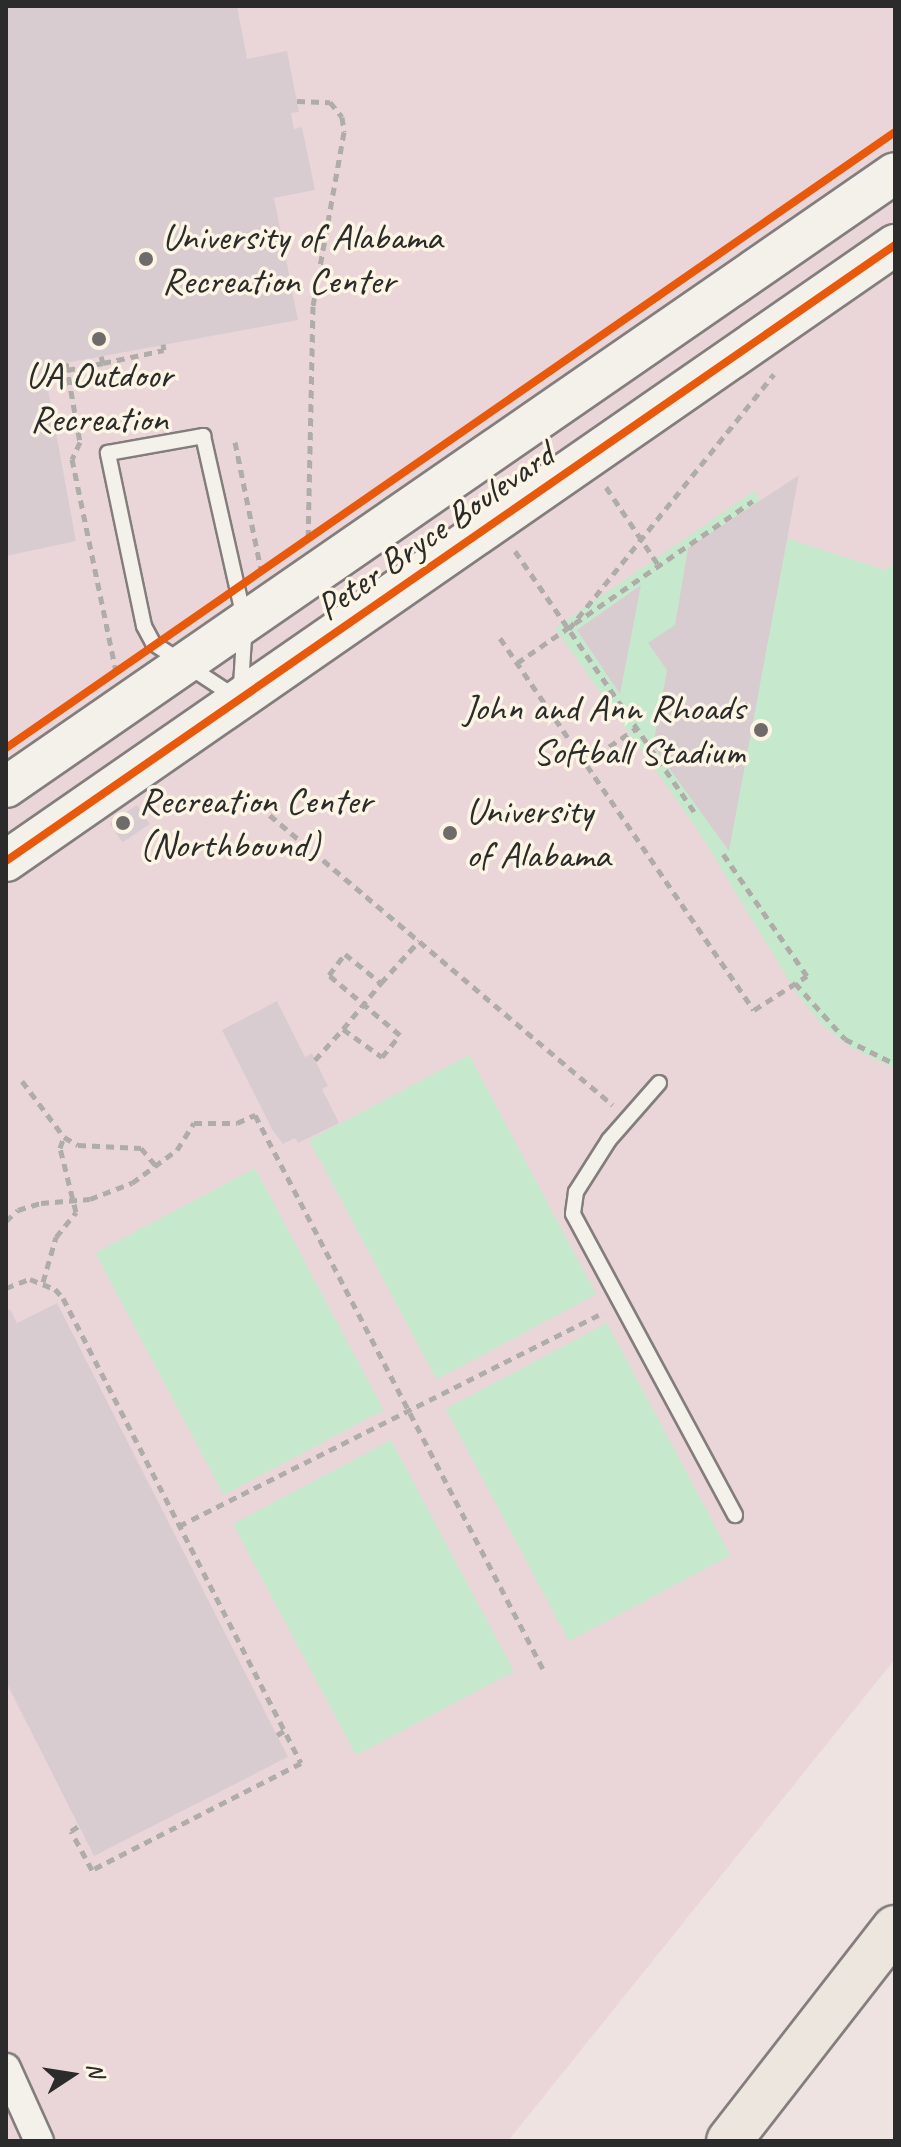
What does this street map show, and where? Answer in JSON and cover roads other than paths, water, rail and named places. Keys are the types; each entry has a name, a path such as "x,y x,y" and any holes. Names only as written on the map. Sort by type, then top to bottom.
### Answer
{"highway":[{"path":"729,2141 895,1928"},
{"path":"763,2141 895,1972"}],"street":[{"name":"Peter Bryce Boulevard","path":"6,787 167,654 895,173"},
{"name":"Peter Bryce Boulevard","path":"6,861 895,245"},
{"path":"6,2068 39,2141"}],"lane":[{"path":"203,436 241,604 240,700 167,654 144,626 108,453 203,436"},
{"path":"659,1083 627,1118 576,1192 573,1214 735,1515"}],"place":[{"name":"University of Alabama Recreation Center","path":"146,259"},
{"name":"UA Outdoor Recreation","path":"99,339"},
{"name":"John and Ann Rhoads Softball Stadium","path":"761,730"},
{"name":"Recreation Center (Northbound)","path":"123,823"},
{"name":"University of Alabama","path":"450,833"}]}
